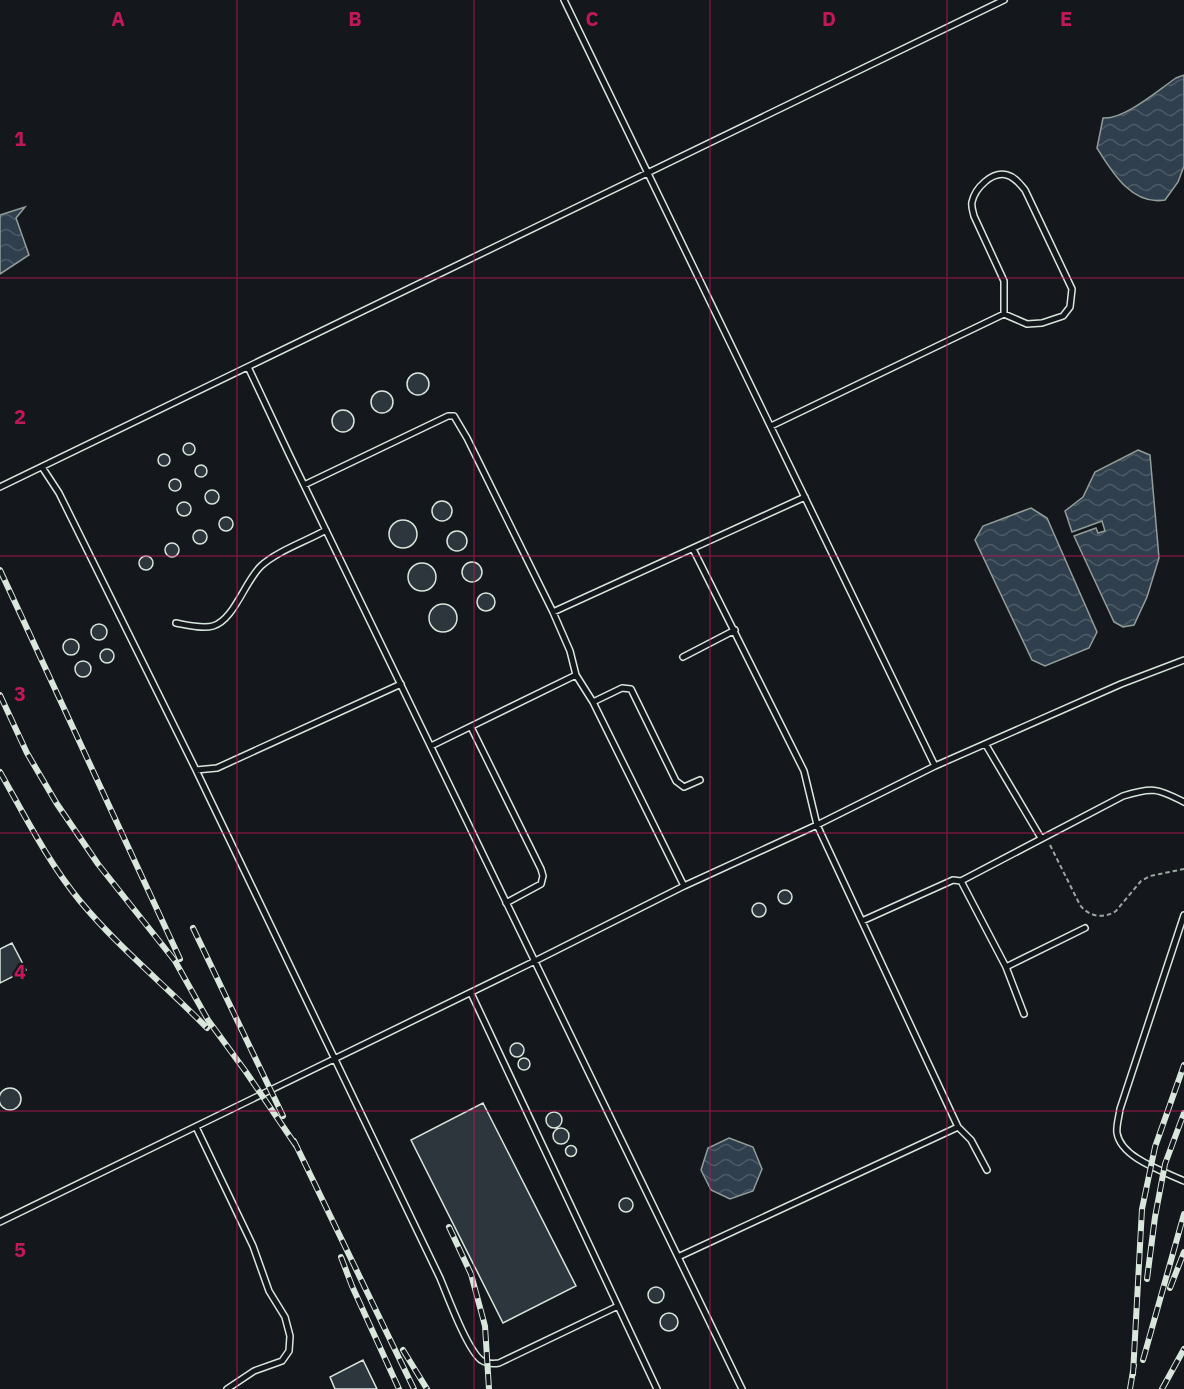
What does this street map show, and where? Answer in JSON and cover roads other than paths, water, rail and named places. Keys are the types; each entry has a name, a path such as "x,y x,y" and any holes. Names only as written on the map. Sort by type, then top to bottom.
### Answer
{"lane":[{"path":"564,0 935,766"},
{"path":"0,487 1004,0"},
{"path":"771,426 1004,314 1028,324 1042,323 1063,316 1070,307 1072,289 1025,190 1017,180 1008,175 990,178 982,184 972,206 974,216 1004,281 1004,314"},
{"path":"248,367 741,1389"},
{"path":"304,485 448,416 454,416 554,612 570,651 576,675 593,702 684,885"},
{"path":"42,467 59,493 196,770 440,1278 472,1350 481,1360 499,1364 618,1306"},
{"path":"554,612 805,497"},
{"path":"176,623 200,627 213,626 228,615 262,565 326,530"},
{"path":"693,549 804,771 817,825 958,1127 971,1140 987,1170"},
{"path":"683,657 735,630"},
{"path":"0,1222 471,993 684,885 817,825 935,766 1121,684 1184,660"},
{"path":"431,746 576,675"},
{"path":"196,770 217,768 401,684"},
{"path":"593,702 622,688 631,689 676,781 684,787 699,780"},
{"path":"471,727 542,869 541,884 506,903"},
{"path":"986,745 1041,838"},
{"path":"862,921 953,880 961,881 1123,796 1144,789 1162,791 1184,802"},
{"path":"961,881 1006,967 1024,1014"},
{"path":"1184,915 1120,1109 1116,1131 1120,1145 1132,1156 1184,1181"},
{"path":"1006,967 1085,928"},
{"path":"471,993 657,1389"},
{"path":"196,1127 253,1246 269,1291 285,1317 290,1336 288,1351 282,1361 254,1371 228,1389"},
{"path":"678,1257 958,1127"}],"water":[{"path":"1184,75 1184,166 1178,182 1165,200 1143,198 1133,193 1116,177 1097,148 1103,118 1131,109"},
{"path":"25,207 16,218 29,255 0,274 0,215"},
{"path":"1138,450 1150,455 1159,558 1147,597 1134,625 1123,627 1114,622 1074,536 1096,528 1098,533 1105,531 1102,521 1072,532 1065,511 1083,497 1095,472"},
{"path":"1031,508 1047,518 1097,632 1089,648 1045,666 1032,660 975,540 983,526"},
{"path":"729,1138 753,1147 762,1169 753,1191 730,1199 711,1190 701,1170 708,1148"}],"railway":[{"path":"0,570 180,959"},
{"path":"0,695 27,753 57,804 98,864 175,961 208,1020 297,1147"},
{"path":"0,772 47,855 80,901 126,950 207,1028"},
{"path":"193,928 283,1116"},
{"path":"1133,1374 1142,1209 1155,1147 1184,1065"},
{"path":"1147,1279 1165,1164 1184,1113"},
{"path":"294,1141 414,1389"},
{"path":"1143,1360 1184,1214"},
{"path":"449,1227 471,1274 485,1326 489,1389"},
{"path":"1170,1288 1184,1252"},
{"path":"341,1257 399,1389"},
{"path":"1162,1389 1184,1349"},
{"path":"403,1350 427,1389"},
{"path":"1130,1389 1134,1365"}]}
